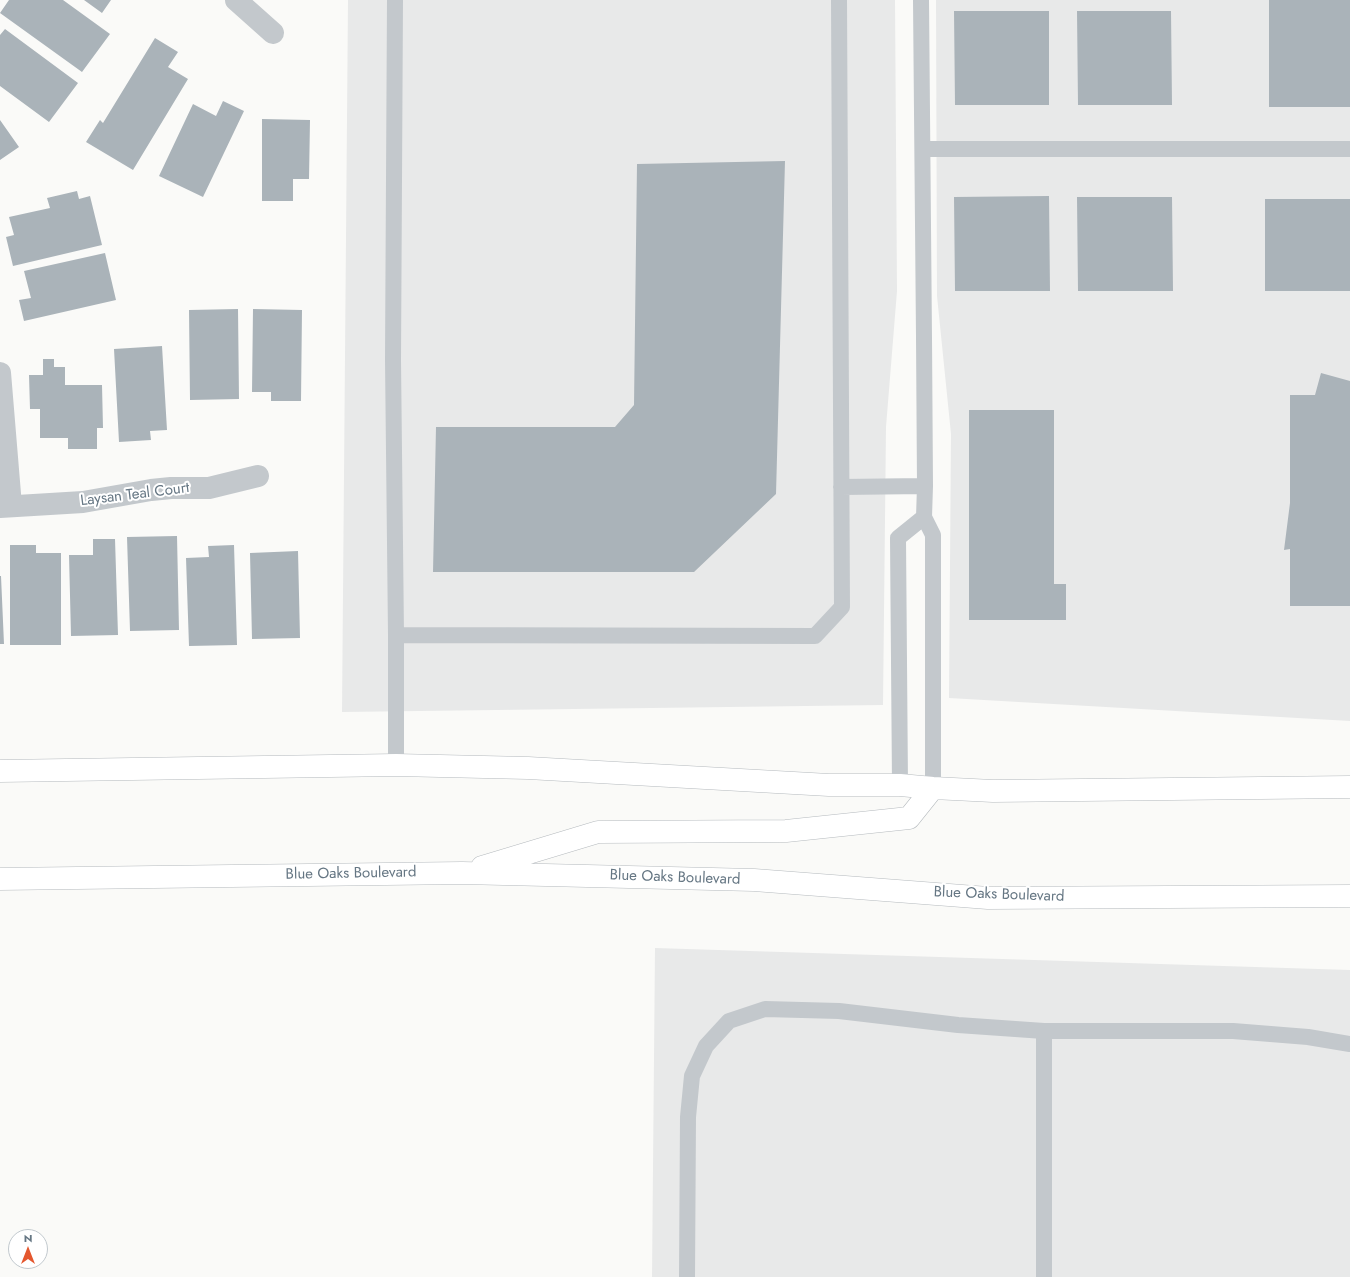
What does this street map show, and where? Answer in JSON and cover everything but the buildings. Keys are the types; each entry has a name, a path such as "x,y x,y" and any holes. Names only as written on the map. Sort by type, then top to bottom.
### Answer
{"main road":[{"path":"0,771 396,765 528,768 829,785 900,785 993,791 1350,787"},
{"path":"462,873 598,832 786,831 909,818 933,788"},
{"name":"Blue Oaks Boulevard","path":"0,879 462,873 754,880 988,898 1350,896"}],"street":[{"path":"236,0 273,33"},
{"path":"0,373 5,507"},
{"name":"Laysan Teal Court","path":"5,507 83,502 164,489 209,488 258,476"}],"lane":[{"path":"395,0 393,360 396,765"},
{"path":"396,635 816,636 842,607 839,0"},
{"path":"921,0 924,517 933,535 933,788"},
{"path":"923,149 1350,149"},
{"path":"841,486 925,486"},
{"path":"900,785 898,538 924,517"},
{"path":"686,1277 688,1117 692,1076 706,1046 729,1021 765,1009 839,1011 958,1025 1044,1031 1233,1031 1308,1037 1350,1044"},
{"path":"1044,1031 1044,1277"}],"shaded area":[{"path":"348,0 895,0 897,291 886,427 883,705 342,712"},
{"path":"936,0 1350,0 1350,721 949,698 951,434 937,296"},
{"path":"655,948 1350,970 1350,1277 652,1277"}]}
